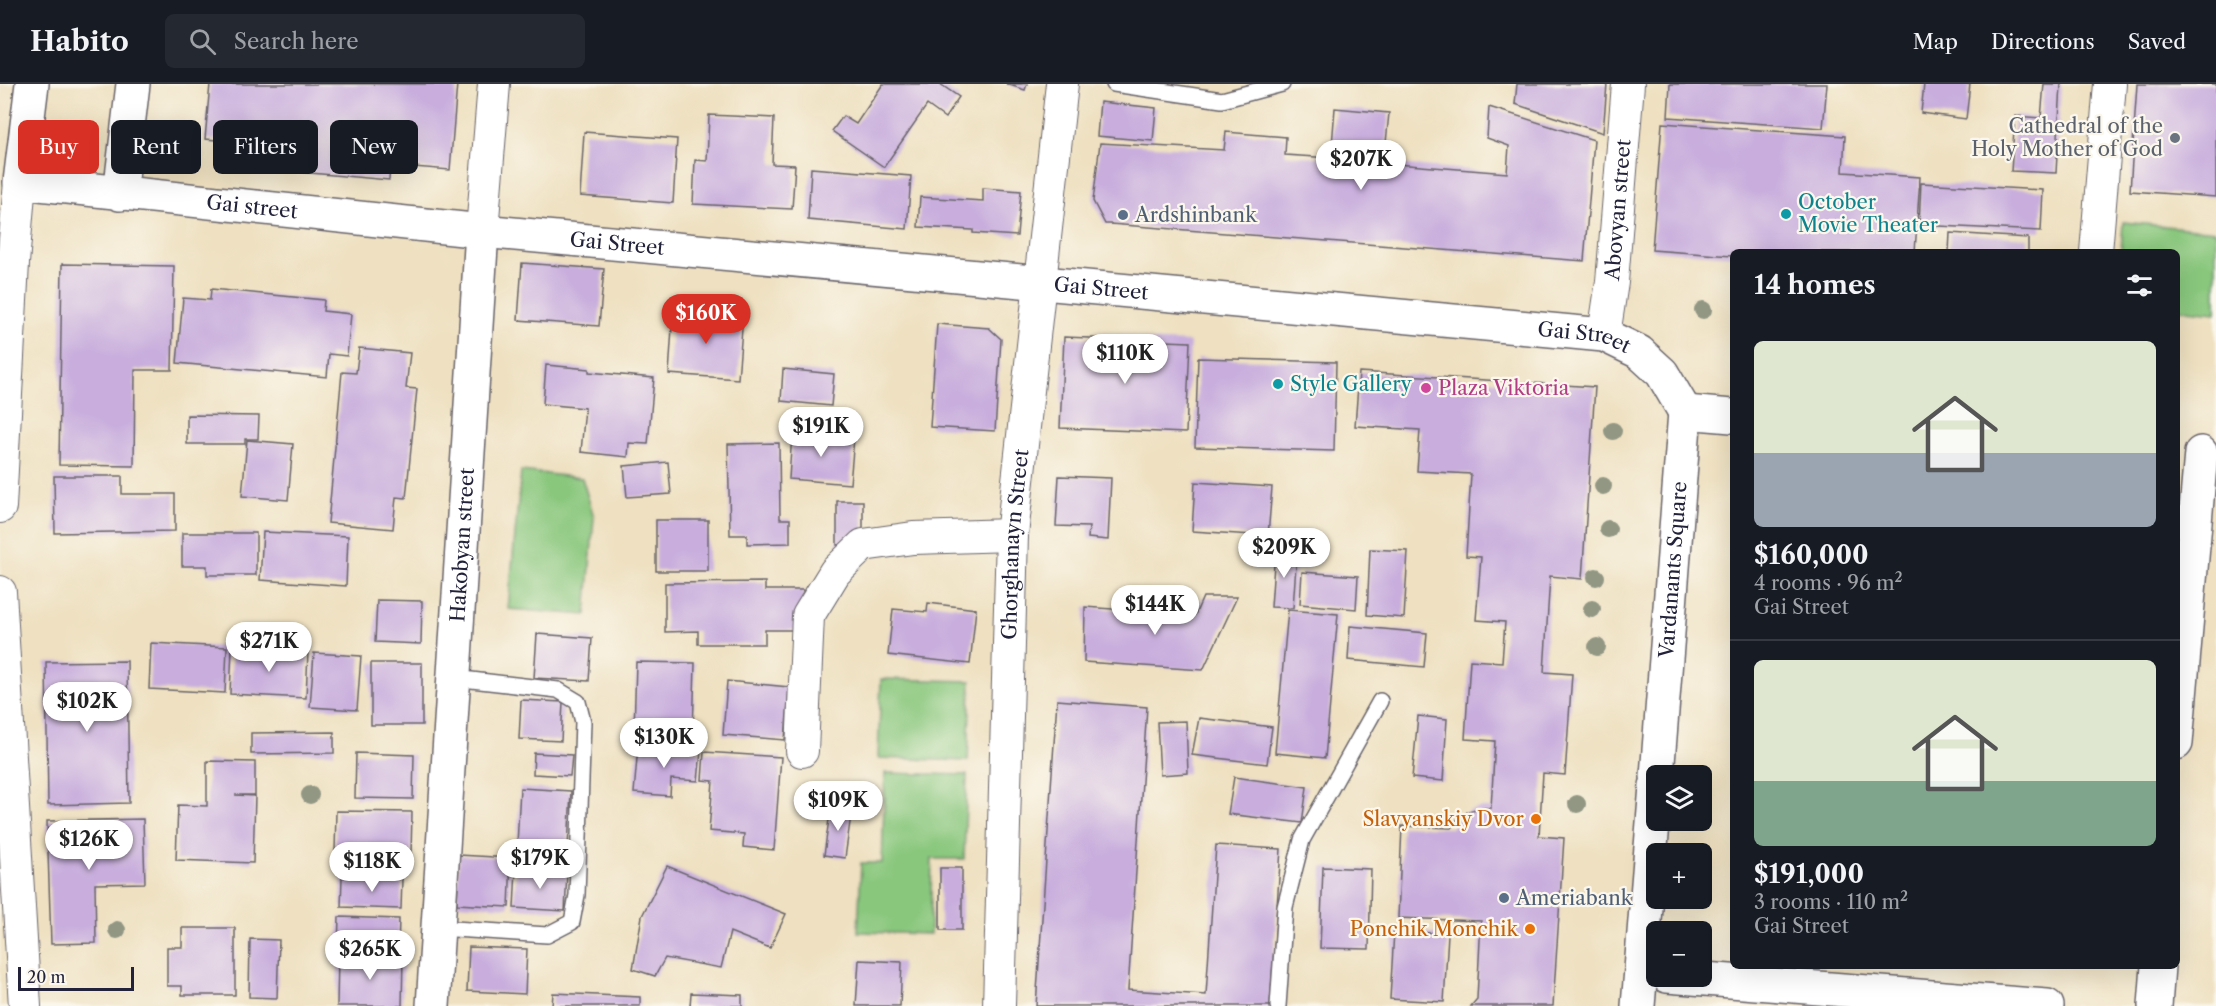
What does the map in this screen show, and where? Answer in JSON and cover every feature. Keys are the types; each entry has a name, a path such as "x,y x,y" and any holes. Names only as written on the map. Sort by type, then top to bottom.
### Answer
{"main road":[{"path":"20,182 32,84"},
{"path":"120,194 133,84"},
{"name":"Gai street","path":"20,182 482,231"},
{"name":"Gai Street","path":"482,231 1604,335 1639,352 1662,373 1685,412"},
{"name":"Hakobyan street","path":"433,1006 482,231"},
{"path":"1685,412 1730,416"},
{"name":"Vardanants Square","path":"1658,765 1685,412"},
{"path":"2180,690 2198,451"},
{"path":"1652,921 1655,831"},
{"path":"2155,1006 2158,969"},
{"path":"1712,987 2048,1006"}],"street":[{"name":"Hakobyan street","path":"482,231 494,84"},
{"name":"Ghorghanayn Street","path":"999,1006 1012,534 1062,84"},
{"name":"Abovyan street","path":"1604,335 1612,282 1628,84"},
{"path":"2096,249 2110,84"},
{"path":"0,507 13,263 20,182"},
{"path":"802,751 807,616 835,572 863,545 913,538 1012,534"},
{"path":"0,592 25,1006"}],"lane":[{"path":"1114,84 1222,100 1282,84"},
{"path":"438,928 547,935 572,922 577,895 583,722 579,702 558,690 454,678"},
{"path":"1278,1006 1285,907 1302,840 1380,701"}],"green space":[{"path":"2123,222 2216,231 2216,313 2180,309 2180,249 2121,249"},
{"path":"521,471 582,478 594,517 586,615 508,609"},
{"path":"881,679 971,681 968,761 878,758"},
{"path":"885,773 967,775 964,859 932,859 930,934 858,932 861,863 882,863"}],"building":[{"path":"210,84 457,84 450,170 418,167 418,120 330,120 330,174 389,174 389,180 318,174 318,120 213,120 213,140 205,139"},
{"path":"883,84 940,84 959,97 945,118 927,105 884,167 832,131 843,116 856,124"},
{"path":"1006,84 1027,84 1025,90"},
{"path":"1517,84 1607,84 1603,133 1515,104"},
{"path":"1670,84 1827,84 1823,128 1668,117"},
{"path":"1924,84 1970,84 1966,119 1921,113"},
{"path":"2044,84 2061,84 2056,173 2011,171 2015,116 2041,118"},
{"name":"Cathedral of the Holy Mother of God","path":"2137,84 2216,84 2216,197 2130,191"},
{"path":"1100,102 1156,108 1153,141 1097,136"},
{"path":"1489,107 1594,140 1584,261 1105,224 1093,201 1100,143 1224,150 1226,132 1286,137 1285,155 1331,158 1335,108 1389,113 1384,163 1507,173 1509,146 1487,138"},
{"path":"709,115 774,118 772,164 795,165 792,209 693,204 695,160 707,161"},
{"name":"October Movie Theater","path":"1662,123 1845,136 1843,172 1920,177 1915,249 1730,249 1730,256 1652,250"},
{"path":"584,132 677,139 673,203 580,196"},
{"path":"811,168 911,176 907,229 808,220"},
{"path":"1921,183 2043,190 2041,231 1919,225"},
{"path":"983,188 1021,191 1017,236 973,233 973,230 918,227 920,197 983,201"},
{"path":"1950,233 2028,238 2028,249 1949,249"},
{"path":"522,263 604,269 599,326 518,320"},
{"path":"62,264 174,266 172,370 135,370 134,466 59,465"},
{"path":"211,289 324,300 323,311 351,314 347,356 329,354 327,377 177,363 183,298 210,300"},
{"path":"673,312 743,316 738,379 669,374"},
{"path":"937,324 989,328 1001,339 995,431 930,427"},
{"path":"1064,337 1190,342 1186,433 1060,428"},
{"path":"359,348 410,353 406,388 417,389 406,498 396,497 393,529 328,523 342,372 356,373"},
{"path":"1198,358 1336,362 1334,451 1195,447"},
{"path":"546,365 589,369 589,372 654,378 648,444 629,443 628,457 581,452 585,408 543,404"},
{"path":"783,369 834,374 831,406 781,401"},
{"path":"1359,372 1595,387 1582,579 1550,576 1544,672 1572,674 1565,775 1543,773 1539,836 1564,838 1553,1006 1471,1006 1477,999 1481,921 1398,918 1402,826 1451,828 1459,817 1469,811 1491,808 1495,741 1465,739 1470,660 1502,662 1505,622 1476,620 1481,557 1466,556 1471,474 1417,471 1420,430 1355,426"},
{"path":"187,415 259,416 258,439 245,439 245,444 187,444"},
{"path":"792,433 854,438 850,484 789,479"},
{"path":"247,440 293,444 288,500 242,496"},
{"path":"779,443 780,519 790,519 790,543 747,544 747,535 730,535 728,444"},
{"path":"668,462 671,494 627,497 624,466"},
{"path":"54,476 122,476 122,494 175,494 175,531 55,533"},
{"path":"1059,476 1111,478 1108,540 1088,538 1089,527 1056,526"},
{"path":"1195,482 1272,487 1268,536 1192,531"},
{"path":"837,501 863,501 863,545 837,545"},
{"path":"656,520 708,520 708,571 656,571"},
{"path":"263,532 348,536 346,586 260,580"},
{"path":"182,533 256,533 256,575 207,575 207,566 182,566"},
{"path":"1370,549 1408,551 1404,618 1367,615"},
{"path":"1275,550 1297,551 1293,608 1271,607"},
{"path":"1302,572 1358,576 1356,609 1300,604"},
{"path":"765,582 765,590 803,590 803,630 765,630 765,644 698,644 698,631 665,632 665,583"},
{"path":"1203,597 1237,597 1203,670 1084,662 1085,607 1195,615"},
{"path":"377,600 422,601 421,644 375,642"},
{"path":"928,603 976,609 970,664 888,655 893,609 927,612"},
{"path":"1288,610 1338,614 1325,758 1275,753"},
{"path":"1350,626 1427,633 1424,667 1348,660"},
{"path":"537,634 592,638 589,681 534,678"},
{"path":"151,643 227,647 225,693 149,689"},
{"path":"232,648 308,652 306,698 230,694"},
{"path":"314,653 361,656 357,710 310,707"},
{"path":"127,661 129,803 48,805 46,662"},
{"path":"636,662 695,663 693,734 634,732"},
{"path":"371,663 422,663 422,725 371,725"},
{"path":"727,681 789,687 785,740 723,735"},
{"path":"521,700 563,702 561,741 519,739"},
{"path":"1057,700 1147,707 1128,990 1206,995 1216,845 1281,849 1270,1006 1036,1006"},
{"path":"1418,716 1447,719 1443,781 1412,778"},
{"path":"1199,718 1272,727 1267,764 1192,755"},
{"path":"1186,721 1188,773 1160,775 1157,722"},
{"path":"334,732 334,753 251,754 251,733"},
{"path":"638,746 701,751 698,781 671,779 670,796 634,793"},
{"path":"704,752 781,757 774,850 743,847 744,834 709,831 713,781 702,780"},
{"path":"356,753 414,755 413,799 355,798"},
{"path":"534,753 572,755 570,776 533,774"},
{"path":"207,761 255,762 255,795 235,795 255,796 253,863 176,860 178,805 207,806"},
{"path":"1234,777 1307,787 1302,823 1228,814"},
{"path":"520,788 571,791 568,847 517,845"},
{"path":"831,805 852,808 845,858 824,855"},
{"path":"336,811 412,812 411,854 335,852"},
{"path":"143,819 145,883 95,884 96,943 51,944 47,821"},
{"path":"459,855 511,858 509,907 457,904"},
{"path":"667,866 786,914 770,948 730,932 721,968 665,958 655,976 633,969 642,916"},
{"path":"1323,867 1371,869 1369,949 1320,948"},
{"path":"940,868 962,868 962,930 940,930"},
{"path":"516,869 567,872 565,911 514,908"},
{"path":"342,877 402,879 401,909 341,907"},
{"path":"339,917 399,919 398,949 338,948"},
{"path":"182,928 235,928 235,995 182,995 182,986 167,986 167,947 182,947"},
{"path":"1394,931 1448,934 1444,1002 1390,999"},
{"path":"250,939 279,940 277,998 249,997"},
{"path":"469,947 527,949 525,994 467,991"},
{"path":"338,956 403,957 402,1006 337,1006"},
{"path":"859,960 902,962 900,1006 856,1006"},
{"path":"553,993 640,997 640,1006 552,1006"},
{"path":"691,993 742,995 742,1006 690,1006"}],"place":[{"name":"Cathedral of the Holy Mother of God","path":"2175,138"},
{"name":"October Movie Theater","path":"1786,214"},
{"name":"Ardshinbank","path":"1123,215"},
{"name":"Style Gallery","path":"1278,384"},
{"name":"Plaza Viktoria","path":"1426,388"},
{"name":"Slavyanskiy Dvor","path":"1536,819"},
{"name":"Ameriabank","path":"1504,898"},
{"name":"Ponchik Monchik","path":"1530,929"}]}
